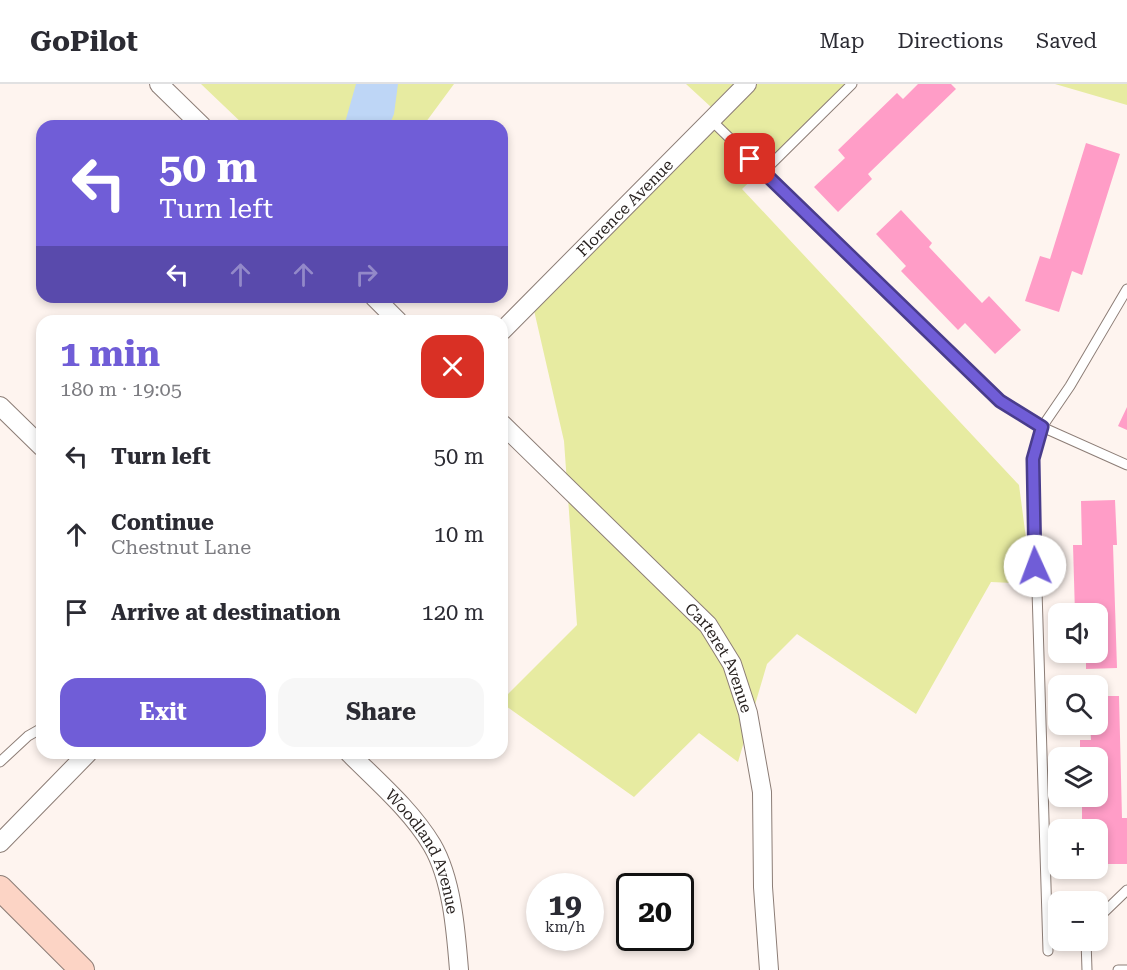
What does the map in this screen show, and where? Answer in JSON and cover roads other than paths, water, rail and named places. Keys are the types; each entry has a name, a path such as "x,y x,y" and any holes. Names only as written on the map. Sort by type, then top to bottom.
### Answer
{"street":[{"path":"159,84 196,120"},
{"name":"Florence Avenue","path":"508,325 747,84"},
{"path":"380,303 392,315"},
{"path":"0,406 36,441"},
{"name":"Carteret Avenue","path":"508,430 708,625 732,664 748,713 762,792 763,887 769,970"},
{"path":"0,843 78,759"},
{"name":"Woodland Avenue","path":"355,759 402,807 432,846 443,870 457,938 459,970"},
{"path":"0,888 82,970"}],"lane":[{"path":"763,172 852,84"},
{"path":"711,120 1000,401 1042,427 1127,465"},
{"path":"1048,951 1033,459 1042,427 1070,386 1127,289"},
{"path":"0,762 36,731"},
{"path":"1108,908 1127,890"},
{"path":"1087,951 1088,970"},
{"path":"1118,970 1127,970"}],"water":[{"path":"356,84 398,84 392,120 346,120"}]}
